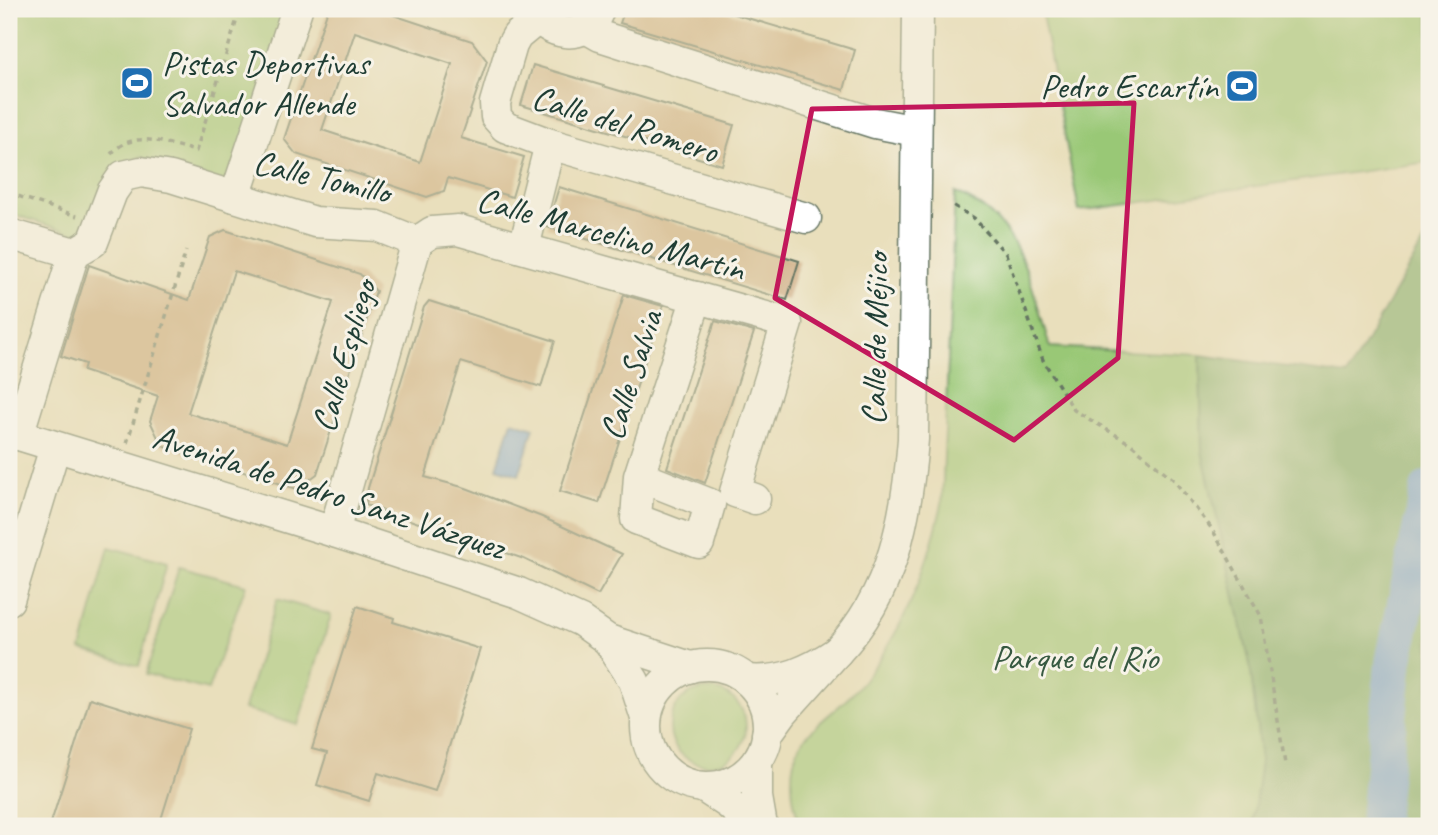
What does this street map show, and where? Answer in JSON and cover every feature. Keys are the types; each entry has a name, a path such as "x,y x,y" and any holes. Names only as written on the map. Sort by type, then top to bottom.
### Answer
{"street":[{"path":"235,197 297,9"},
{"name":"Calle de Méjico","path":"762,748 783,712 864,619 897,550 908,497 913,439 918,9"},
{"path":"538,13 552,29 561,33 592,18 600,36 849,114 916,131"},
{"name":"Calle del Romero","path":"538,13 512,45 495,112 505,127 550,144 806,218"},
{"path":"524,247 550,144"},
{"name":"Calle Tomillo","path":"75,253 93,242 112,192 123,176 141,172 171,177 315,222 377,226 417,242"},
{"name":"Calle Marcelino Martín","path":"417,242 432,232 458,230 787,323 735,492 755,499"},
{"path":"9,234 75,253"},
{"name":"Calle Espliego","path":"334,532 417,242"},
{"name":"Avenida de Pedro Sanz Vázquez","path":"75,253 13,434 334,532 519,593 581,621 608,640 690,667"},
{"name":"Calle Salvia","path":"639,476 697,297"},
{"path":"9,600 55,447"},
{"name":"Avenida de Pedro Sanz Vázquez","path":"608,640 634,681 646,718"},
{"name":"Calle de Méjico","path":"747,680 761,681 796,675 837,652"},
{"path":"753,826 729,804 703,787 675,779 655,759 649,746 646,718 650,704 666,681 690,667 720,666 747,680 764,704 757,797 762,826"},
{"path":"703,787 727,784 762,748"}],"path":[{"path":"106,160 118,146 138,137 196,151 239,13 248,9"},
{"path":"9,192 80,218"},
{"path":"954,206 974,218 1006,254 1043,360 1074,410 1130,444 1173,480 1212,528 1261,616 1285,764"},
{"path":"119,467 186,251"}],"highlighted area":[{"path":"1134,103 1118,358 1014,440 775,298 812,109"}],"green space":[{"name":"Pistas Deportivas Salvador Allende","path":"9,9 289,9 232,186 140,157 122,164 92,223 75,234 9,213"},
{"name":"Pedro Escartín","path":"1041,9 1429,9 1429,162 1079,211"},
{"name":"Parque del Río","path":"955,193 978,205 996,220 1010,237 1029,278 1050,347 1200,355 1202,451 1250,664 1261,761 1254,826 801,826 795,806 792,773 801,743 851,695 884,653 909,606 936,530 942,504"},
{"path":"1429,232 1429,826 1252,826 1261,761 1250,664 1202,451 1200,355 1347,375"},
{"path":"109,547 167,563 139,666 81,650"},
{"path":"179,567 246,585 208,690 146,674"},
{"path":"277,599 331,615 298,725 244,709"},
{"path":"708,689 723,692 735,700 743,712 746,727 743,742 735,754 723,762 708,765 693,762 681,754 673,742 670,727 673,712 681,700 693,692"}],"water":[{"path":"512,421 534,428 519,475 497,468"}],"building":[{"path":"328,9 375,9 472,41 487,61 461,138 524,157 512,197 448,178 444,191 427,197 296,154 284,139","holes":["355,32 452,64 420,162 322,130"]},
{"path":"625,9 717,9 855,50 844,90 620,23"},
{"path":"533,65 734,125 722,165 521,105"},
{"path":"559,187 799,261 787,300 547,227"},
{"path":"225,230 360,274 376,291 317,474 297,489 162,446 150,421 158,396 83,371 85,364 61,356 89,265 189,300 210,237","holes":["234,271 333,302 287,444 188,413"]},
{"path":"624,295 663,306 599,503 560,491"},
{"path":"429,301 555,341 541,387 461,362 425,477 466,488 542,517 622,554 598,595 524,559 366,505 368,488 424,307"},
{"path":"715,321 754,332 705,483 667,468"},
{"path":"357,606 394,618 393,622 480,649 435,791 378,773 369,801 317,785 327,753 312,749"},
{"path":"90,698 189,729 159,826 50,826"}],"waterway":[{"path":"1378,826 1394,661 1429,489"}],"place":[{"name":"Pistas Deportivas Salvador Allende","path":"137,83"},
{"name":"Pedro Escartín","path":"1242,86"}]}
